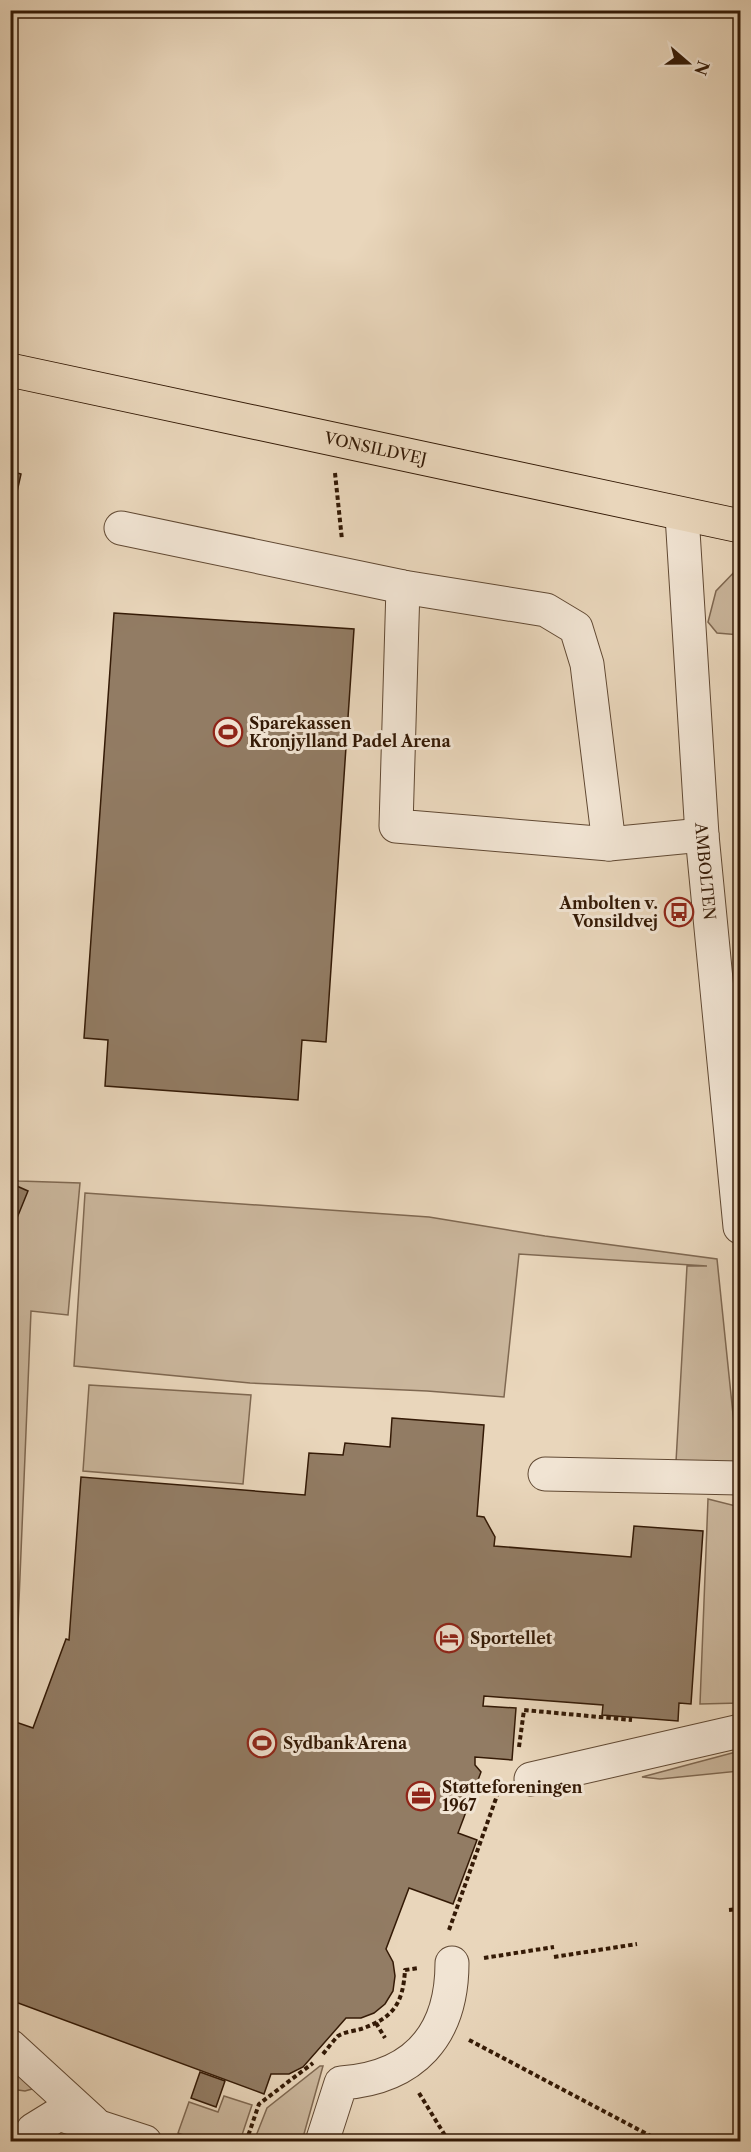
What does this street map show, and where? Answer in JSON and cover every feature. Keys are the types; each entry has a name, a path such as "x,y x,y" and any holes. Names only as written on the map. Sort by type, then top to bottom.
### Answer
{"main road":[{"name":"VONSILDVEJ","path":"10,370 741,526"}],"street":[{"name":"AMBOLTEN","path":"682,515 702,835 741,1227"},
{"path":"121,528 403,587 546,610 576,628 587,664 609,844"},
{"path":"403,587 396,826 609,844 702,835"},
{"path":"545,1474 741,1478"},
{"path":"531,1779 741,1731"},
{"path":"322,2142 341,2083 363,2081 403,2066 424,2047 440,2025 448,2005 452,1984 450,1949"},
{"path":"10,2046 97,2125"},
{"path":"27,2142 33,2130 59,2115 97,2125 145,2142"}],"path":[{"path":"331,440 346,575"},
{"path":"519,1749 524,1710 641,1721"},
{"path":"450,1949 500,1787"},
{"path":"729,1910 741,1909"},
{"path":"554,1957 637,1944"},
{"path":"246,2142 259,2104 320,2058 340,2035 376,2023 388,2016 398,2004 404,1986 405,1970 450,1949 554,1947"},
{"path":"440,2025 662,2142"}],"shaded area":[{"path":"740,566 740,635 717,633 708,622 716,591"},
{"path":"10,1179 80,1183 68,1315 31,1311 16,1673 10,1671"},
{"path":"85,1193 429,1217 545,1236 717,1259 737,1453 733,1463 676,1462 687,1266 707,1266 519,1254 504,1397 250,1383 74,1366"},
{"path":"89,1385 251,1395 243,1484 83,1471"},
{"path":"708,1499 740,1507 740,1703 700,1704"},
{"path":"732,1753 740,1753 740,1785 739,1771 660,1779 642,1777"},
{"path":"10,2054 39,2087 25,2091 11,2089"},
{"path":"320,2066 323,2066 302,2141 254,2141 267,2108"},
{"path":"224,2096 252,2105 240,2141 199,2141 178,2133 189,2102 218,2112"}],"building":[{"path":"10,471 21,474 10,523"},
{"path":"114,613 354,629 326,1042 302,1040 298,1100 105,1086 108,1040 84,1038"},
{"path":"10,1183 28,1191 17,1218 10,1217"},
{"name":"Sydbank Arena","path":"392,1418 484,1425 477,1516 484,1517 495,1537 494,1546 631,1557 634,1526 703,1531 691,1704 679,1703 678,1721 602,1715 603,1705 484,1696 483,1706 516,1708 512,1760 475,1757 475,1765 481,1772 458,1833 477,1840 453,1904 409,1888 386,1949 393,1962 395,1976 393,1991 385,2004 374,2013 361,2018 346,2018 303,2067 289,2074 271,2074 264,2094 10,2000 10,1720 33,1728 66,1639 69,1640 81,1477 305,1495 309,1453 343,1455 345,1443 390,1447"},
{"path":"200,2072 225,2081 216,2107 191,2098"}],"place":[{"name":"Sparekassen Kronjylland Padel Arena","path":"228,732"},
{"name":"Ambolten v. Vonsildvej","path":"679,912"},
{"name":"Sportellet","path":"449,1638"},
{"name":"Sydbank Arena","path":"262,1743"},
{"name":"Støtteforeningen 1967","path":"421,1796"}]}
